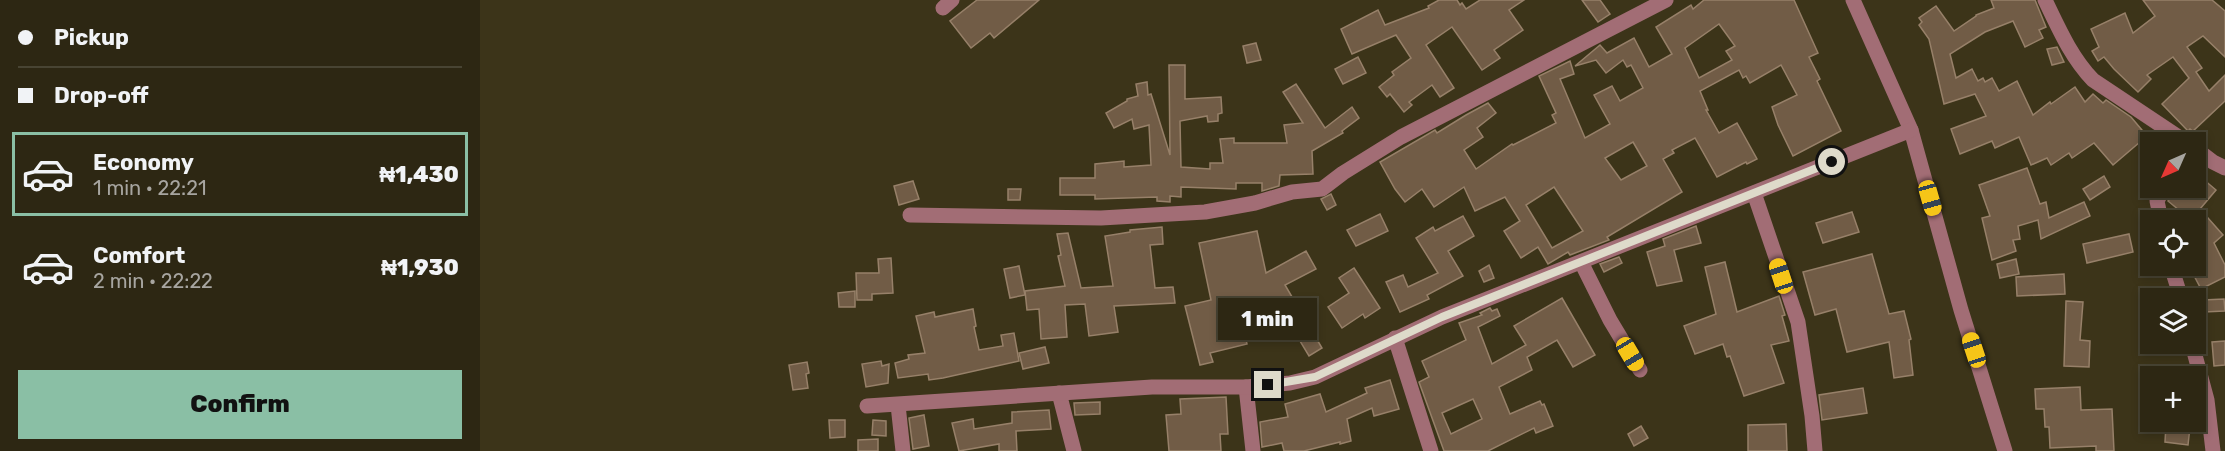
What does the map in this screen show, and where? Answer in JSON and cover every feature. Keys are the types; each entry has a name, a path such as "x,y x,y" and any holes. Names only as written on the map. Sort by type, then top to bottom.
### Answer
{"street":[{"path":"910,215 1101,218 1204,212 1255,203 1292,192 1322,189 1342,173 1401,136 1666,0"},
{"path":"1853,0 1911,130 1961,310 2006,451"},
{"path":"2045,0 2068,48 2081,68 2093,80 2171,132"},
{"path":"867,406 1152,387 1246,387 1290,383 1315,377 1442,317 1911,130"},
{"path":"2206,158 2225,168"},
{"path":"1754,193 1787,297 1798,322 1815,451"},
{"path":"1581,262 1610,320 1640,370"},
{"path":"1395,338 1431,451"},
{"path":"2195,354 2207,400 2213,451"},
{"path":"1246,387 1253,451"},
{"path":"1059,393 1074,451"},
{"path":"898,405 903,451"}],"building":[{"path":"977,0 1039,0 994,38 990,33 971,48 950,21"},
{"path":"1439,0 1457,0 1466,9 1480,0 1524,0 1509,10 1523,30 1494,50 1500,58 1482,70 1452,27 1426,45 1454,88 1440,97 1432,85 1409,102 1412,105 1404,112 1390,94 1387,97 1379,87 1394,75 1392,72 1411,58 1396,35 1352,54 1341,29 1378,10 1385,25 1429,8 1428,6"},
{"path":"1582,0 1600,0 1610,14 1598,22"},
{"path":"1704,0 1794,0 1818,53 1809,57 1820,79 1817,81 1841,131 1793,156 1772,107 1797,95 1781,65 1750,83 1746,76 1743,78 1739,70 1700,91 1708,110 1706,110 1719,133 1737,123 1757,159 1717,177 1695,138 1672,150 1674,153 1663,159 1682,192 1607,237 1609,240 1570,255 1568,252 1548,264 1538,247 1521,258 1504,231 1520,221 1505,197 1475,211 1464,187 1434,207 1422,189 1405,202 1380,162 1435,130 1437,133 1488,103 1496,113 1477,128 1483,137 1464,150 1476,169 1512,144 1556,123 1552,115 1556,113 1539,76 1570,61 1574,74 1560,79 1585,138 1610,124 1594,95 1612,86 1620,101 1643,88 1631,65 1627,67 1623,60 1606,73 1596,60 1575,66 1600,45 1607,53 1634,38 1649,67 1672,54 1656,27 1691,5 1693,9","holes":["1719,24 1735,46 1726,51 1732,60 1699,78 1685,48","1633,142 1647,166 1621,180 1605,158","1554,187 1583,231 1552,248 1526,205"]},
{"path":"1991,0 2035,0 2046,27 2039,30 2043,38 2025,47 2013,21 1985,32 1950,54 1956,78 1972,69 1978,81 1983,78 1985,82 1992,78 1999,91 2017,81 2033,115 2075,87 2085,102 2093,94 2103,103 2106,100 2131,117 2144,132 2140,132 2140,142 2113,165 2094,143 2072,158 2069,153 2051,165 2047,158 2031,165 2019,137 1995,148 1992,141 1960,154 1951,129 1986,116 1975,94 1944,104 1929,39 1919,25 1922,22 1919,18 1936,6 1954,31 1976,15 1994,8"},
{"path":"2143,0 2212,0 2225,11 2225,57 2203,36 2187,47 2202,68 2196,72 2209,91 2225,75 2225,101 2193,131 2190,129 2188,131 2162,104 2189,78 2173,57 2147,75 2151,79 2138,92 2104,57 2098,61 2092,51 2099,47 2091,29 2125,13 2133,33 2155,16"},
{"path":"1256,43 1261,60 1247,63 1243,46"},
{"path":"2057,47 2064,62 2052,65 2047,49"},
{"path":"1358,57 1366,73 1343,84 1335,69"},
{"path":"1169,65 1185,65 1185,99 1221,97 1222,113 1218,114 1218,121 1208,122 1207,116 1180,121 1181,167 1210,169 1210,163 1223,163 1220,139 1234,138 1234,143 1287,143 1284,125 1303,123 1283,92 1296,84 1325,128 1352,107 1359,118 1342,131 1343,133 1312,151 1313,174 1280,175 1279,186 1262,191 1262,183 1236,183 1236,189 1181,187 1181,197 1170,196 1170,202 1157,201 1157,197 1095,199 1095,195 1060,195 1060,178 1095,178 1095,164 1124,161 1124,167 1151,165 1149,125 1134,129 1132,119 1114,128 1106,113 1127,99 1138,96 1136,84 1147,82 1148,95 1151,94 1170,155"},
{"path":"2027,168 2040,204 2046,202 2049,218 2084,202 2090,216 2041,239 2038,220 2018,226 2020,239 2013,240 2016,251 1992,260 1982,218 1990,216 1979,185"},
{"path":"2104,176 2110,187 2090,200 2083,189"},
{"path":"913,181 919,199 899,205 894,186"},
{"path":"2206,182 2216,190 2201,210 2179,210 2168,201 2171,198 2206,198"},
{"path":"1008,189 1021,189 1020,200 1008,200"},
{"path":"1331,194 1336,205 1327,210 1321,199"},
{"path":"1852,212 1859,232 1823,243 1816,223"},
{"path":"1380,214 1388,231 1356,246 1347,230"},
{"path":"1463,216 1474,236 1448,251 1463,276 1427,295 1429,299 1400,312 1386,282 1403,275 1408,287 1438,273 1416,238 1433,227 1435,231"},
{"path":"2206,216 2223,235 2214,243 2225,265 2225,277 2200,288 2194,276 2206,276"},
{"path":"1696,226 1701,243 1674,250 1682,281 1657,286 1647,252 1665,246 1663,239"},
{"path":"1162,227 1163,244 1150,245 1155,288 1173,287 1175,303 1114,306 1118,332 1089,336 1085,304 1065,305 1067,337 1041,339 1039,309 1027,310 1025,291 1065,286 1058,256 1061,255 1057,234 1068,233 1081,288 1113,286 1105,236 1130,232 1130,230"},
{"path":"1257,231 1266,273 1306,251 1316,269 1285,285 1322,348 1309,356 1288,321 1243,327 1247,344 1210,353 1213,362 1200,365 1185,306 1211,300 1199,243"},
{"path":"2129,234 2133,252 2087,263 2083,244"},
{"path":"1872,254 1889,314 1904,311 1911,339 1909,340 1913,375 1894,378 1889,342 1847,352 1836,309 1815,315 1803,272"},
{"path":"1619,257 1622,263 1604,272 1600,264"},
{"path":"891,258 893,293 872,294 872,300 857,300 856,273 879,273 878,259"},
{"path":"2016,259 2019,274 2000,278 1997,264"},
{"path":"1725,262 1737,312 1779,296 1789,341 1771,345 1784,383 1744,396 1730,356 1727,357 1723,344 1695,354 1684,326 1716,314 1705,267"},
{"path":"1489,265 1494,278 1484,282 1479,271"},
{"path":"1019,266 1025,295 1010,298 1004,269"},
{"path":"1354,268 1380,308 1365,318 1363,314 1342,328 1328,307 1349,293 1339,278"},
{"path":"2064,274 2065,294 2017,296 2016,277"},
{"path":"855,291 855,307 839,307 838,293"},
{"path":"1562,298 1595,355 1573,367 1557,340 1527,357 1532,370 1499,387 1510,414 1540,401 1542,405 1544,404 1553,426 1536,433 1534,428 1488,451 1444,451 1419,382 1429,377 1422,361 1466,340 1459,323 1482,315 1480,313 1490,308 1492,311 1497,309 1500,316 1478,327 1492,364 1526,345 1514,326","holes":["1473,399 1482,419 1451,434 1442,413"]},
{"path":"2224,299 2225,311 2206,312 2206,300"},
{"path":"2066,301 2083,302 2080,340 2090,341 2089,367 2064,366"},
{"path":"973,309 979,350 1003,346 1001,335 1014,333 1019,361 929,380 928,374 898,378 895,363 909,359 908,355 925,353 916,316 934,312 935,317"},
{"path":"2225,341 2225,365 2214,366 2212,342"},
{"path":"1045,347 1049,363 1023,369 1019,353"},
{"path":"881,361 882,366 889,364 888,383 866,387 862,364"},
{"path":"807,362 808,388 793,390 789,365"},
{"path":"1390,380 1399,409 1374,416 1372,408 1347,419 1351,441 1304,451 1284,451 1282,443 1262,447 1260,422 1288,417 1285,404 1320,394 1326,412 1367,393 1365,388"},
{"path":"2080,387 2081,410 2112,409 2114,451 2096,451 2096,446 2050,448 2049,427 2045,427 2044,409 2036,409 2035,389"},
{"path":"1863,388 1867,413 1822,420 1819,395"},
{"path":"1226,397 1228,434 1220,434 1221,451 1169,451 1166,415 1181,414 1180,399"},
{"path":"1100,402 1100,414 1075,415 1074,403"},
{"path":"1049,410 1051,429 1016,431 1017,451 999,451 999,444 959,451 952,423 973,419 974,429 1012,423 1012,412"},
{"path":"924,415 929,446 913,449 909,418"},
{"path":"829,420 845,420 845,437 830,438"},
{"path":"873,420 886,421 886,436 872,435"},
{"path":"1786,424 1787,451 1748,451 1748,425"},
{"path":"1641,426 1648,438 1634,446 1628,434"},
{"path":"2166,432 2189,432 2188,445 2165,442"},
{"path":"878,439 878,451 858,451 858,440"}],"route":[{"path":"1268,385 1315,377 1442,317 1832,162"}]}
